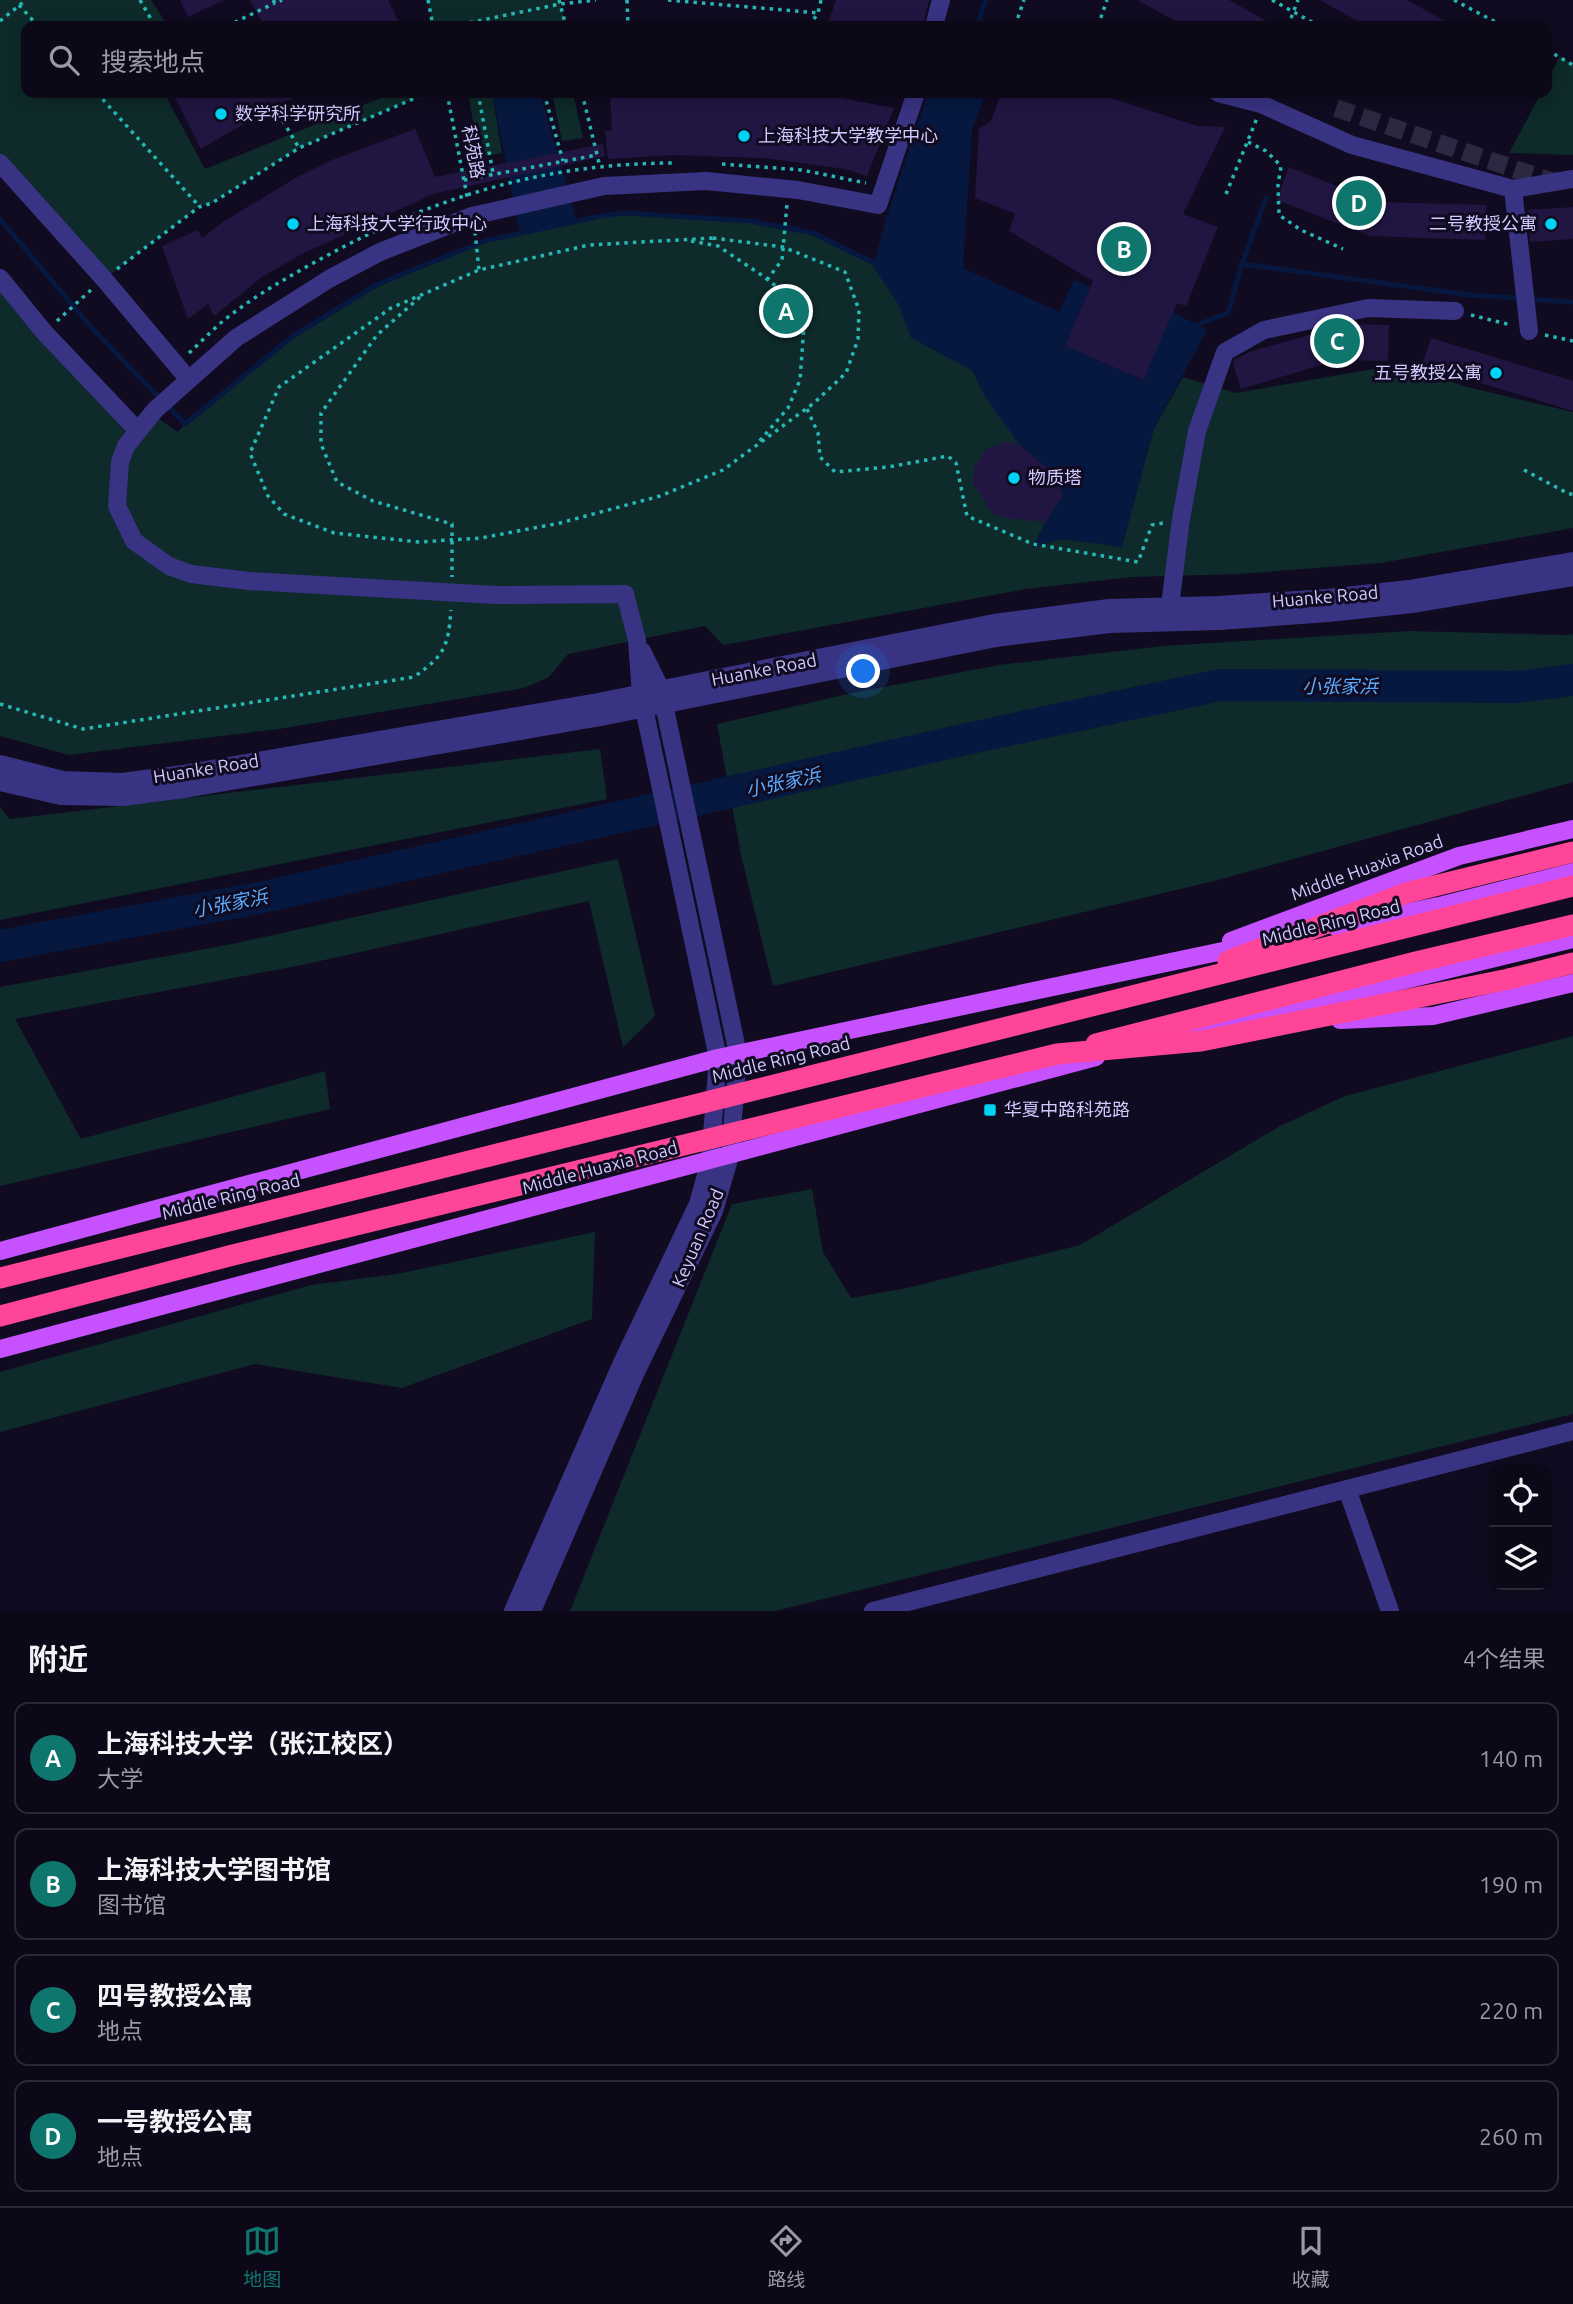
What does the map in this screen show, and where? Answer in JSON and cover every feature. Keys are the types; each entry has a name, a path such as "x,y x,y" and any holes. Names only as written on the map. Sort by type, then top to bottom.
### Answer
{"highway":[{"path":"1133,997 1406,893 1573,852"},
{"name":"Middle Ring Road","path":"0,1278 1573,886"},
{"path":"0,1316 233,1255 1573,925"},
{"path":"1057,1054 1201,1041 1573,963"}],"main road":[{"name":"Middle Huaxia Road","path":"1179,960 1459,856 1573,829"},
{"name":"Middle Huaxia Road","path":"0,1251 718,1058 1443,905 1573,872"},
{"name":"Middle Huaxia Road","path":"0,1349 1211,1026 1573,939"},
{"name":"Middle Huaxia Road","path":"1211,1026 1433,1016 1573,983"}],"street":[{"path":"935,21 941,0"},
{"path":"637,640 625,594 496,596 249,581 191,574 169,566 134,541 117,506 120,462 126,446 155,410 236,338 328,279 380,252 471,216 604,186 706,181 799,190 878,205 914,98"},
{"path":"1238,98 1261,104 1352,145 1513,189 1573,179"},
{"path":"0,163 104,279 189,380"},
{"path":"1513,189 1529,331"},
{"path":"0,278 44,332 138,432"},
{"path":"1170,607 1181,519 1197,432 1225,352 1264,330 1368,308 1455,311"},
{"name":"Huanke Road","path":"663,698 994,623 1109,608 1326,598 1409,589 1573,561"},
{"name":"Huanke Road","path":"0,782 61,796 123,797 198,787 663,698 996,638 1110,624 1219,621 1412,604 1573,577"},
{"name":"Keyuan Road","path":"531,1611 636,1373 713,1211 730,1156 738,1054 663,698 637,640"},
{"name":"Keyuan Road","path":"513,1611 621,1365 698,1204 710,1161 718,1058 642,702 637,640"},
{"name":"Huanke Road","path":"0,764 63,780 122,782 642,702"},
{"path":"873,1611 1573,1431"},
{"path":"1347,1489 1390,1611"}],"path":[{"path":"0,21 26,0"},
{"path":"140,0 152,21"},
{"path":"236,21 274,1 282,0"},
{"path":"428,0 432,21"},
{"path":"475,21 559,2 596,0"},
{"path":"627,0 628,21"},
{"path":"668,0 741,4 818,13"},
{"path":"812,21 818,13 821,0"},
{"path":"1017,21 1024,0"},
{"path":"1100,21 1107,0"},
{"path":"1272,0 1310,21"},
{"path":"1290,21 1298,0"},
{"path":"1454,0 1494,21"},
{"path":"559,2 565,21"},
{"path":"19,5 33,21"},
{"path":"1552,53 1573,65"},
{"path":"102,98 199,206"},
{"path":"104,279 199,206 212,203 299,148 415,98"},
{"name":"科苑路","path":"448,98 471,216"},
{"path":"479,98 493,174"},
{"path":"545,98 562,161"},
{"path":"583,98 604,186"},
{"path":"1226,194 1261,104"},
{"path":"274,106 299,148"},
{"path":"1248,142 1266,151 1281,166 1278,185 1279,215 1301,230 1343,249"},
{"path":"464,180 597,155"},
{"path":"505,183 568,172"},
{"path":"767,280 782,260 786,216"},
{"path":"475,236 479,270"},
{"path":"713,238 783,247 845,272 859,310 858,338 846,373 807,409 723,470 660,496 560,523 481,538 419,542 334,533 284,514 268,496 250,453 279,387 391,308 479,270 589,245 685,239 713,238"},
{"path":"685,239 718,246 736,257 787,296 804,326 800,380 788,408 752,449"},
{"path":"0,704 83,729 414,677 437,661 449,638 452,524 373,501 337,482 321,444 321,413 377,335 424,294"},
{"path":"65,314 82,298"},
{"path":"807,409 818,433 820,457 835,472 888,467 948,456 956,463 967,516 1033,544 1138,562 1152,525 1181,519"},
{"path":"1524,470 1573,494"}],"green space":[{"path":"0,0 151,0 165,21 21,21 21,98 167,98 205,169 381,98 415,98 299,148 212,203 199,207 104,279 0,163"},
{"path":"428,0 559,0 565,21 432,21"},
{"path":"1560,56 1573,65 1573,155 1509,153 1538,98 1552,98 1552,71"},
{"path":"469,98 493,98 502,153 479,157"},
{"path":"553,98 574,98 583,138 562,141"},
{"path":"625,213 735,220 813,233 874,263 901,304 913,336 971,368 1019,444 1052,473 1063,494 1032,547 1060,539 1122,546 1154,428 1183,377 1236,393 1402,364 1463,386 1573,412 1573,528 1381,563 1239,574 1131,577 1026,589 723,645 705,626 568,654 549,677 524,688 279,729 69,755 0,736 0,278 138,431 152,414 178,432 293,336 372,287 484,241"},
{"path":"1409,631 1573,634 1573,782 1214,881 773,986 741,855 717,724 852,693 999,665 1163,646"},
{"path":"600,749 607,799 0,920 0,807 10,819"},
{"path":"618,859 655,1016 623,1047 589,901 302,965 15,1019 81,1139 325,1071 330,1109 0,1186 0,987 232,944"},
{"path":"1573,1036 1573,1414 775,1611 570,1611 732,1204 812,1189 823,1252 851,1298 907,1288 1080,1245 1280,1126 1345,1096"},
{"path":"595,1232 592,1319 402,1388 255,1364 0,1432 0,1372 311,1285 397,1274"}],"water":[{"path":"493,98 541,98 577,221 520,233"},
{"path":"926,98 984,98 972,130 963,268 1059,312 1074,280 1091,287 1065,346 1142,380 1173,312 1207,330 1154,428 1122,547 1060,539 1031,548 1063,494 1052,473 1019,444 984,395 971,368 913,336 901,304 874,263"}],"building":[{"path":"180,0 224,0 188,17"},
{"path":"250,0 388,0 398,21 261,21"},
{"path":"836,0 929,0 924,21 829,21"},
{"path":"1137,0 1229,0 1266,21 1176,21"},
{"path":"1320,0 1407,0 1445,21 1358,21"},
{"name":"数学科学研究所","path":"176,98 293,98 274,106 201,149"},
{"name":"上海科技大学教学中心","path":"610,98 841,98 894,108 867,176 845,169 765,158 673,155 608,159 605,131 612,131"},
{"path":"999,98 1111,98 1197,126 1225,127 1183,214 1218,227 1186,306 1177,303 1143,380 1065,346 1093,281 1009,231 1015,214 975,198 979,129 991,121"},
{"name":"上海科技大学行政中心","path":"415,129 435,177 603,144 605,156 433,194 302,254 262,277 214,316 208,304 188,319 162,246 198,230 202,238 223,222 297,177 332,160"},
{"path":"1289,167 1377,202 1486,205 1485,240 1370,236 1277,200"},
{"name":"二号教授公寓","path":"1573,207 1573,239 1530,242 1528,210"},
{"path":"1348,324 1389,325 1388,361 1338,360 1241,389 1234,360 1249,352"},
{"name":"五号教授公寓","path":"1431,338 1573,381 1573,411 1422,365"},
{"name":"物质塔","path":"1005,442 1019,444 1052,473 1063,494 1046,522 1005,518 993,514 973,483 974,469 984,451"}],"waterway":[{"path":"979,21 986,0"},
{"path":"1242,264 1266,198"},
{"path":"0,219 90,326 185,424 293,336 376,285 484,241 625,213 751,221 813,233 874,263 901,304 913,336 973,368"},
{"path":"1193,326 1228,313 1242,264 1470,295 1573,302"},
{"name":"小张家浜","path":"0,946 259,898 971,738 1220,685 1516,687 1573,680"}],"tunnel":[{"path":"1336,108 1553,182"}],"place":[{"name":"数学科学研究所","path":"221,114"},
{"name":"上海科技大学教学中心","path":"744,136"},
{"name":"一号教授公寓","path":"1359,203"},
{"name":"上海科技大学行政中心","path":"293,224"},
{"name":"二号教授公寓","path":"1551,224"},
{"name":"上海科技大学图书馆","path":"1124,249"},
{"name":"上海科技大学（张江校区）","path":"786,311"},
{"name":"四号教授公寓","path":"1337,341"},
{"name":"五号教授公寓","path":"1496,373"},
{"name":"物质塔","path":"1014,478"},
{"name":"华夏中路科苑路","path":"990,1110"}]}
